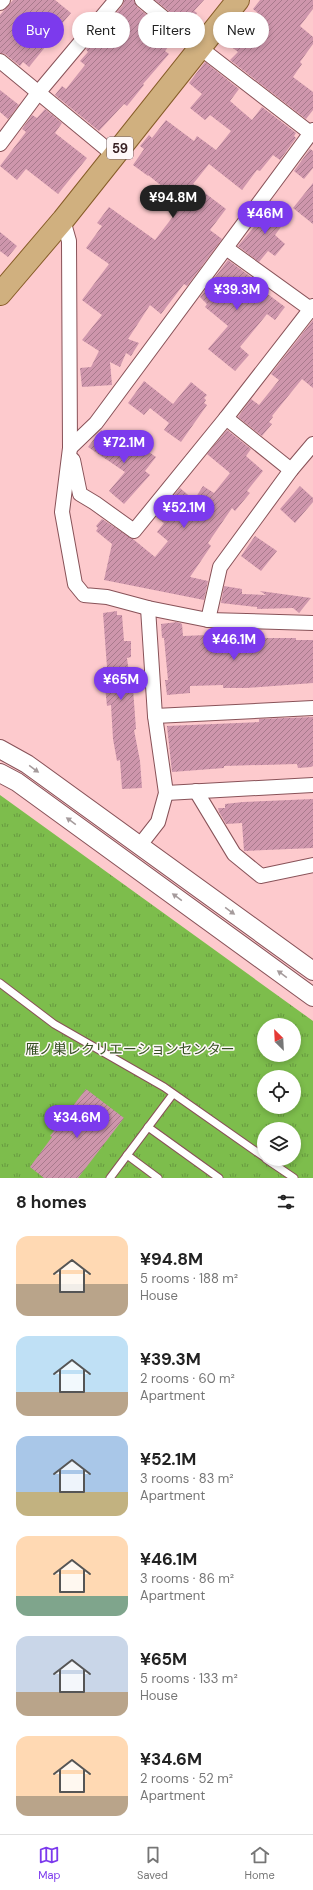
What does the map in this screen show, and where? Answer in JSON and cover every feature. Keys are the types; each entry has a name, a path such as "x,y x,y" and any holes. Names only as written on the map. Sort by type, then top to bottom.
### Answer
{"main road":[{"name":"59","path":"205,40 238,0"},
{"name":"59","path":"4,283 63,220 198,48"}],"street":[{"path":"0,3 3,0"},
{"path":"0,144 38,93 116,0"},
{"path":"142,0 157,12"},
{"path":"70,448 96,423 312,133 200,48"},
{"path":"0,61 114,154"},
{"path":"63,220 68,241 70,448 62,512 75,584 84,595 107,597 148,608 208,620 313,622"},
{"path":"70,448 80,494 96,503 134,531 312,309 226,248"},
{"path":"226,418 291,470"},
{"path":"208,620 220,566 291,470 313,444"},
{"path":"140,845 158,822 166,794 155,716 148,608"},
{"path":"155,716 313,708"},
{"path":"0,749 27,764 313,971"},
{"path":"0,772 17,782 313,997"},
{"path":"166,794 313,785"},
{"path":"196,791 234,854 261,876 313,865"}],"lane":[{"path":"0,983 54,1024 174,1094 257,1152"},
{"path":"110,1178 174,1094"},
{"path":"148,1127 219,1178"},
{"path":"127,1155 158,1178"},
{"path":"277,1166 294,1178"}],"green space":[{"name":"雁ノ巣レクリエーションセンター","path":"0,795 313,1021 313,1178 0,1178"}],"building":[{"path":"13,0 55,0 71,13 64,21 64,12 12,12 12,48 44,48 29,67 23,62 20,66 5,54 0,53 0,15"},
{"path":"124,0 134,0 137,7 143,12 138,12 138,48 167,48 165,51 169,54 143,84 144,85 127,106 124,104 99,131 55,95 62,86 66,89 85,65 80,61 88,52 87,48 130,48 130,12 117,12 123,5"},
{"path":"155,0 204,0 194,11 196,12 170,12"},
{"path":"260,0 313,0 313,9 300,26 313,37 313,44 300,62 302,64 293,77 313,92 313,110 306,119 230,60 238,52 233,48 269,48 269,12 257,12 253,9"},
{"path":"205,62 239,89 230,101 252,120 262,107 296,133 294,136 296,138 280,160 273,155 260,171 257,170 242,190 209,164 193,184 226,209 210,230 222,239 187,286 184,284 161,314 150,305 128,339 139,343 131,356 126,353 120,367 110,362 112,385 82,387 80,368 91,367 99,351 82,340 102,315 82,300 109,264 86,248 102,226 97,223 109,207 155,240 181,206 171,198 173,195 133,165 144,149 140,146 149,135 152,138 166,120 194,141 197,136 216,150 231,131 210,115 205,120 190,108 202,94 189,83"},
{"path":"0,90 19,105 8,119 0,112"},
{"path":"45,109 62,123 55,133 87,158 58,194 26,169 17,180 0,166 26,132 22,129 32,115 37,118"},
{"path":"310,149 313,151 313,168 304,179 294,171"},
{"path":"313,183 313,224 293,208"},
{"path":"273,204 289,216 275,235 285,244 275,256 268,251 259,262 238,246"},
{"path":"0,232 17,246 8,257 0,251"},
{"path":"228,260 251,277 249,280 285,307 275,320 267,314 240,347 249,355 235,371 208,349 228,326 205,307 207,304 200,297"},
{"path":"313,320 313,388 302,379 272,416 273,417 269,422 272,424 262,436 238,417 251,399 259,405 279,380 271,374"},
{"path":"144,381 173,404 191,382 207,395 204,398 206,400 204,403 207,405 181,442 164,430 169,423 150,408 144,415 128,403"},
{"path":"101,430 138,454 143,448 156,457 145,471 150,475 124,504 109,491 125,472 88,447"},
{"path":"227,430 251,449 246,456 263,471 247,491 250,493 235,511 232,508 208,543 211,546 190,577 208,581 204,600 104,580 112,544 96,531 98,528 96,526 102,519 133,539 155,557 168,541 157,532 164,523 156,517 180,488 194,500 203,486 214,493 230,473 207,454"},
{"path":"300,486 313,498 313,502 295,523 280,509"},
{"path":"255,536 277,551 261,571 241,556"},
{"path":"224,586 242,589 242,594 266,595 260,591 311,598 299,613 293,608 257,609 257,607 221,603"},
{"path":"117,611 117,615 122,615 124,641 131,641 131,657 127,658 131,689 133,689 136,729 134,730 140,761 142,788 122,789 120,760 117,761 113,739 111,705 107,706 103,667 107,667 103,613"},
{"path":"177,622 182,624 183,636 207,635 207,638 296,638 296,640 313,640 313,683 247,688 223,688 223,685 190,686 190,693 167,695 165,680 168,680 164,638 162,638 161,624"},
{"path":"313,717 313,766 311,767 298,768 297,764 224,766 224,768 172,772 167,726 259,722 259,719"},
{"path":"313,799 313,848 244,851 242,823 226,824 218,808 225,808 225,804 243,802"},
{"path":"86,1089 124,1118 78,1178 44,1178 30,1167 52,1137 50,1136"}]}
